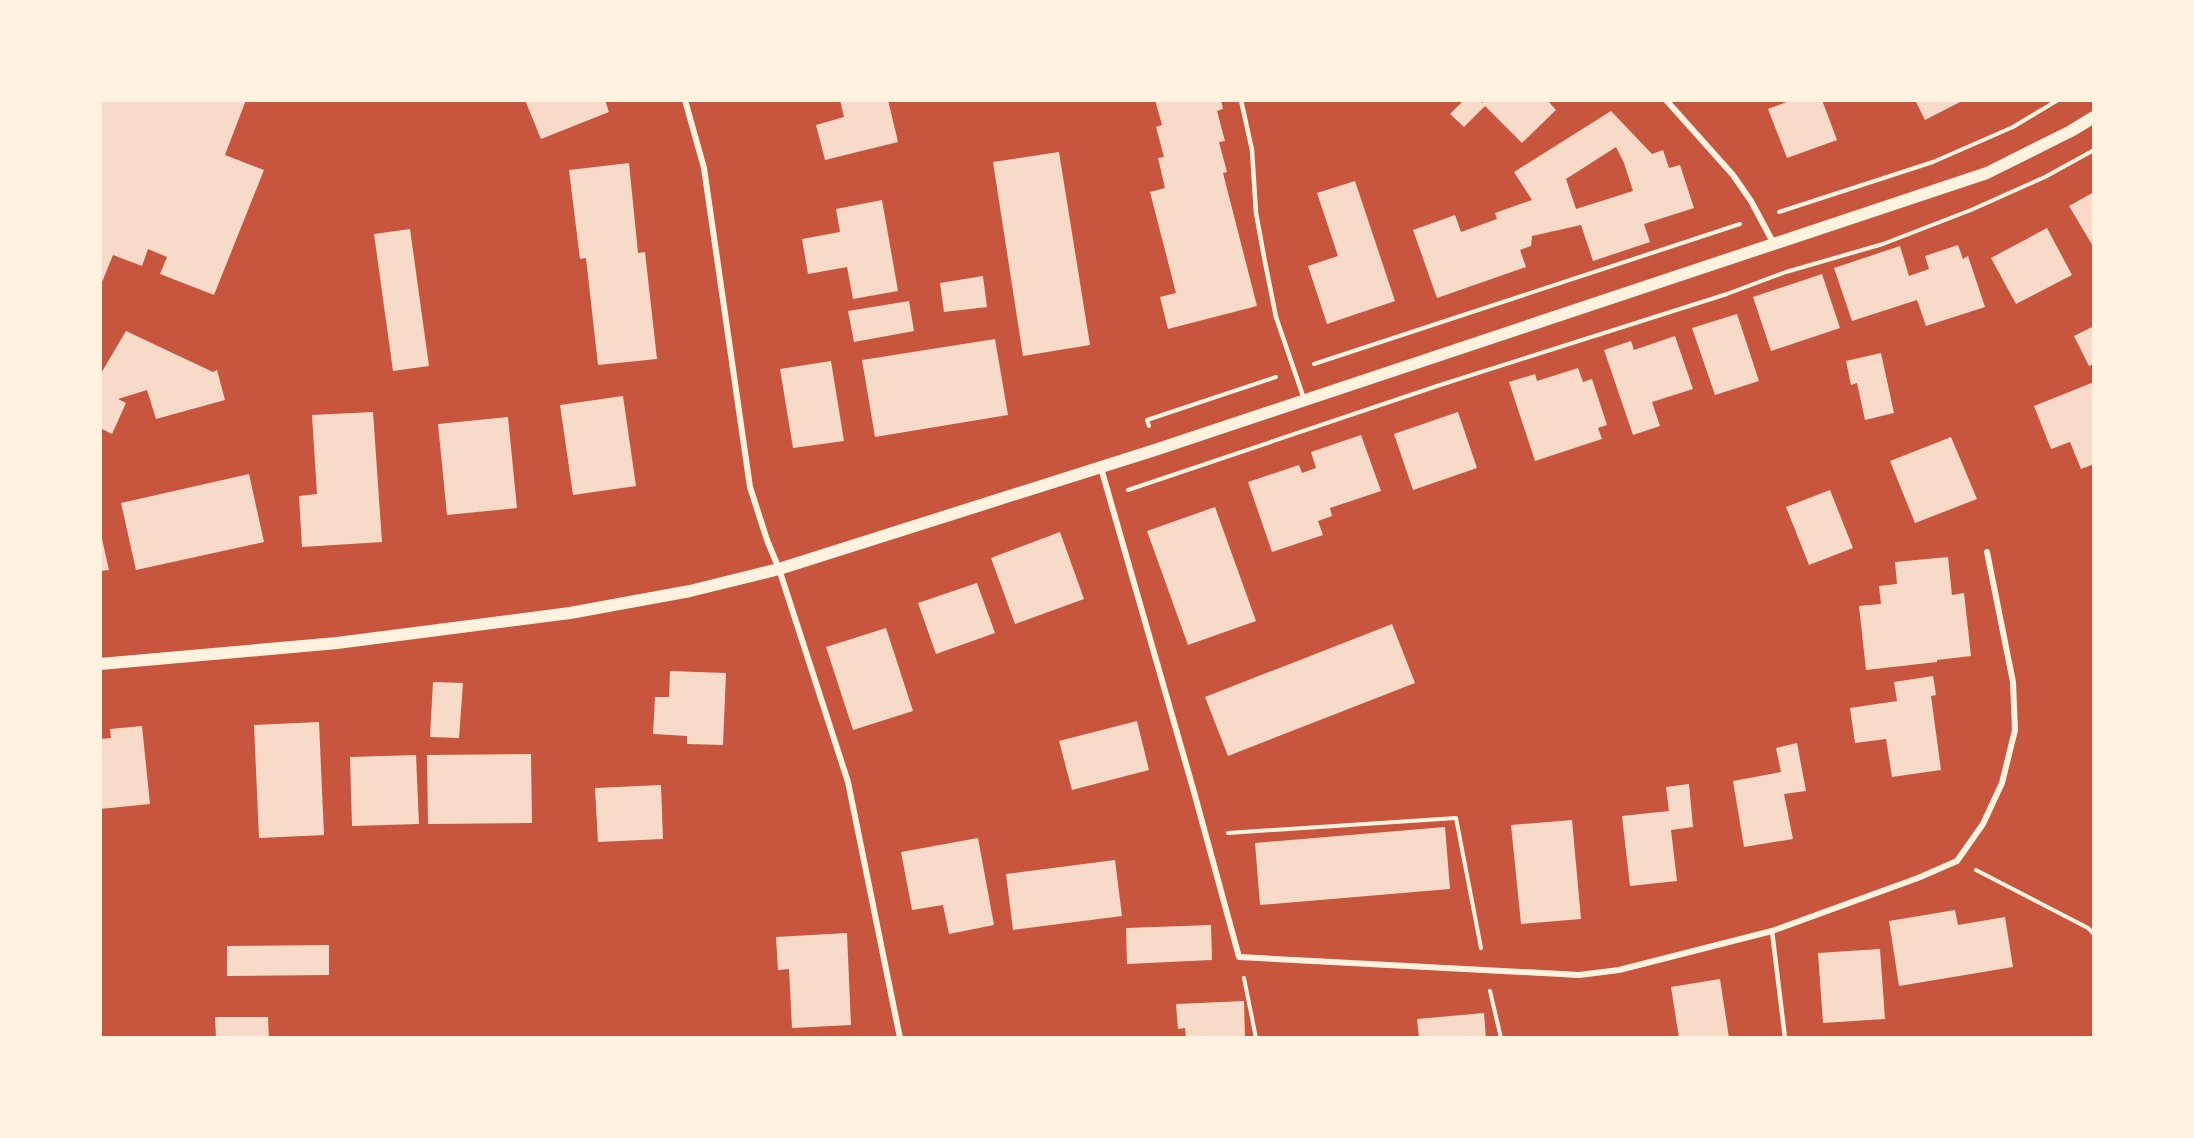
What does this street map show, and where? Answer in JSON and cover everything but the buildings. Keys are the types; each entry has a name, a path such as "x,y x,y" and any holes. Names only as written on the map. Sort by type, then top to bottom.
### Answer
{"main road":[{"path":"100,664 337,643 570,613 690,591 779,569 1101,468 1987,173 2094,117"}],"street":[{"path":"685,100 704,168 750,487 848,782 900,1038"},
{"path":"1666,100 1733,175 1774,244"},
{"path":"1101,468 1239,957 1579,975 1619,970 1772,931 1918,878 1957,861 1983,824 2002,783 2015,730 2013,682 1987,552"}],"lane":[{"path":"1241,100 1252,150 1256,213 1264,262 1276,317 1305,400"},
{"path":"1772,931 1785,1038"}],"path":[{"path":"1147,420 1933,162 2013,127 2058,100"},
{"path":"1110,496 1437,386 1727,294 1786,272 1883,244 1971,210 2045,177 2094,150"},
{"path":"1206,834 1456,818 1485,971 1501,1038"},
{"path":"1957,861 2088,928 2094,934"},
{"path":"1239,957 1256,1038"}]}
